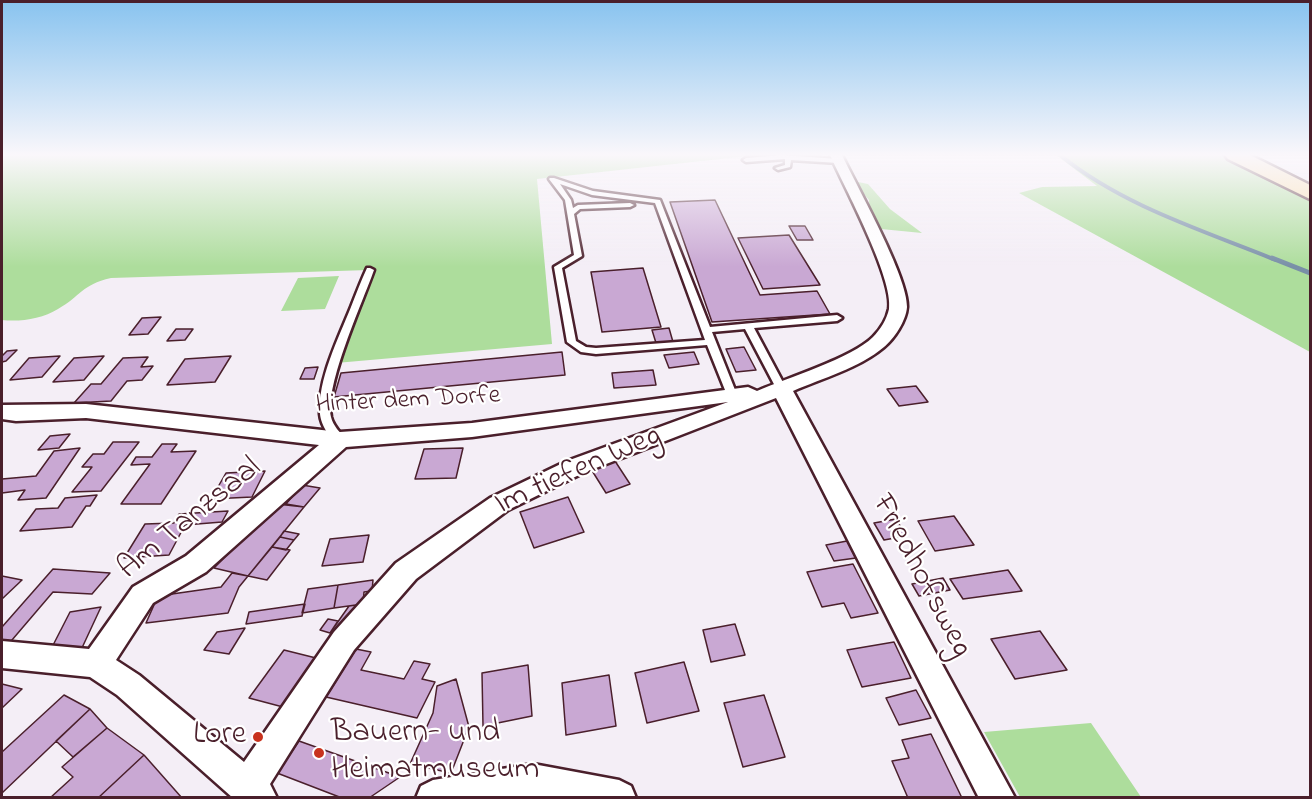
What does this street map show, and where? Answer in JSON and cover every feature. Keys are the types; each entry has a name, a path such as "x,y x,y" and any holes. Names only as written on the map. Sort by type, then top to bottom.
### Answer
{"street":[{"path":"781,388 855,357 879,342 892,326 898,308 894,281 853,192"},
{"name":"Hinter dem Dorfe","path":"6,415 86,411 148,420 340,440 472,430 781,388"},
{"name":"Im tiefen Weg","path":"254,793 344,641 406,571 499,504 575,467 781,388"},
{"name":"Friedhofsweg","path":"781,388 998,798"},
{"name":"Am Tanzsaal","path":"96,664 143,595 196,564 340,440"},
{"path":"2,655 96,664 128,685 254,793"},
{"path":"433,798 533,781 619,798"}],"lane":[{"path":"562,192 568,200 578,256 558,267 572,342 584,350 596,351 711,342"},
{"path":"590,192 658,201 732,395"},
{"path":"570,214 578,207 659,205"},
{"path":"340,440 328,428 324,413 327,389 370,270"},
{"path":"707,330 749,328 837,318"},
{"path":"749,328 781,388"}],"green space":[{"path":"2,192 538,192 552,344 336,363 369,270 111,278 87,287 66,304 45,315 16,321 2,320"},
{"path":"863,192 875,192 890,209 922,233 881,229 869,210 869,200"},
{"path":"1301,192 1310,197 1310,352 1019,193"},
{"path":"339,276 325,309 281,311 298,278"},
{"path":"1091,723 1141,797 1020,797 984,732"}],"building":[{"path":"715,200 760,295 817,291 830,314 712,322 670,202"},
{"path":"789,226 805,226 813,240 797,240"},
{"path":"789,235 820,285 763,289 738,238"},
{"path":"643,268 661,327 602,332 591,272"},
{"path":"161,317 148,334 129,335 142,318"},
{"path":"669,328 673,342 656,343 652,330"},
{"path":"176,329 193,329 185,340 167,341"},
{"path":"744,347 756,370 736,372 726,349"},
{"path":"17,350 2,362 2,356 7,351"},
{"path":"562,352 565,375 334,397 341,373"},
{"path":"694,352 699,364 669,368 664,355"},
{"path":"60,356 42,377 10,380 29,358"},
{"path":"104,356 84,380 53,382 74,358"},
{"path":"231,356 215,382 167,385 185,359"},
{"path":"148,357 141,367 153,366 142,380 127,381 111,401 74,403 91,384 101,384 123,358"},
{"path":"318,367 314,379 300,379 305,368"},
{"path":"653,370 656,385 614,388 612,373"},
{"path":"916,386 928,402 899,406 887,389"},
{"path":"70,434 59,448 38,450 50,436"},
{"path":"113,442 139,442 101,491 72,492 92,467 82,467 93,454 104,454"},
{"path":"162,444 177,444 171,452 196,451 161,504 121,504 150,464 131,465 136,457 152,457"},
{"path":"80,448 46,498 18,500 25,490 2,493 2,479 36,476 54,451"},
{"path":"463,448 456,478 415,479 424,449"},
{"path":"615,461 630,484 606,493 591,469"},
{"path":"265,471 252,497 211,499 226,473"},
{"path":"302,485 320,488 304,507 286,504"},
{"path":"97,495 90,506 86,506 72,527 20,531 36,509 58,508 65,498"},
{"path":"568,497 584,532 534,548 520,512"},
{"path":"277,504 304,507 248,576 214,568"},
{"path":"228,511 222,522 185,525 169,555 124,558 145,524 174,523 179,514"},
{"path":"954,516 974,545 935,551 918,521"},
{"path":"896,519 906,536 884,540 874,523"},
{"path":"284,531 299,534 294,540 280,537"},
{"path":"369,535 363,562 322,566 330,539"},
{"path":"280,537 294,540 286,550 272,547"},
{"path":"847,541 856,558 834,561 826,545"},
{"path":"272,547 290,550 267,580 248,576"},
{"path":"853,564 878,613 851,618 844,603 822,607 807,572"},
{"path":"53,569 110,573 92,594 53,592 6,647 2,647 2,627"},
{"path":"1008,570 1022,591 963,599 950,579"},
{"path":"232,573 248,576 239,587 228,613 146,623 158,596 221,587"},
{"path":"2,576 22,580 2,599"},
{"path":"943,578 950,590 919,596 912,584"},
{"path":"373,580 372,591 364,592 363,604 334,608 338,585"},
{"path":"338,585 334,608 302,613 308,589"},
{"path":"305,604 302,616 246,624 249,612"},
{"path":"363,604 341,636 330,633 349,606"},
{"path":"101,607 81,650 48,655 70,612"},
{"path":"328,619 338,621 330,633 320,630"},
{"path":"735,624 745,655 711,662 703,630"},
{"path":"245,628 229,654 204,650 217,632"},
{"path":"1040,631 1067,670 1015,679 991,639"},
{"path":"894,642 911,678 862,687 847,650"},
{"path":"356,649 371,652 361,670 404,679 414,661 430,664 422,679 435,682 417,718 326,697"},
{"path":"284,650 316,658 283,707 249,698"},
{"path":"684,662 699,711 647,723 635,673"},
{"path":"528,665 532,716 483,726 482,673"},
{"path":"609,675 616,726 566,735 562,683"},
{"path":"456,679 469,727 451,773 410,764 433,713 437,686"},
{"path":"2,684 22,689 2,708"},
{"path":"916,690 931,718 899,725 886,698"},
{"path":"64,695 90,709 2,793 2,752"},
{"path":"764,695 785,757 743,767 724,703"},
{"path":"90,709 107,728 73,757 56,741"},
{"path":"107,728 144,755 98,798 50,798 73,777 62,767"},
{"path":"931,734 962,798 908,798 892,761 909,758 902,740"},
{"path":"299,741 400,777 369,798 342,798 277,773"},
{"path":"144,755 182,798 98,798"}],"waterway":[{"path":"1116,192 1192,227 1276,260"},
{"path":"1272,258 1310,273"}],"place":[{"name":"Lore","path":"258,737"},
{"name":"Bauern- und Heimatmuseum","path":"319,753"}]}
